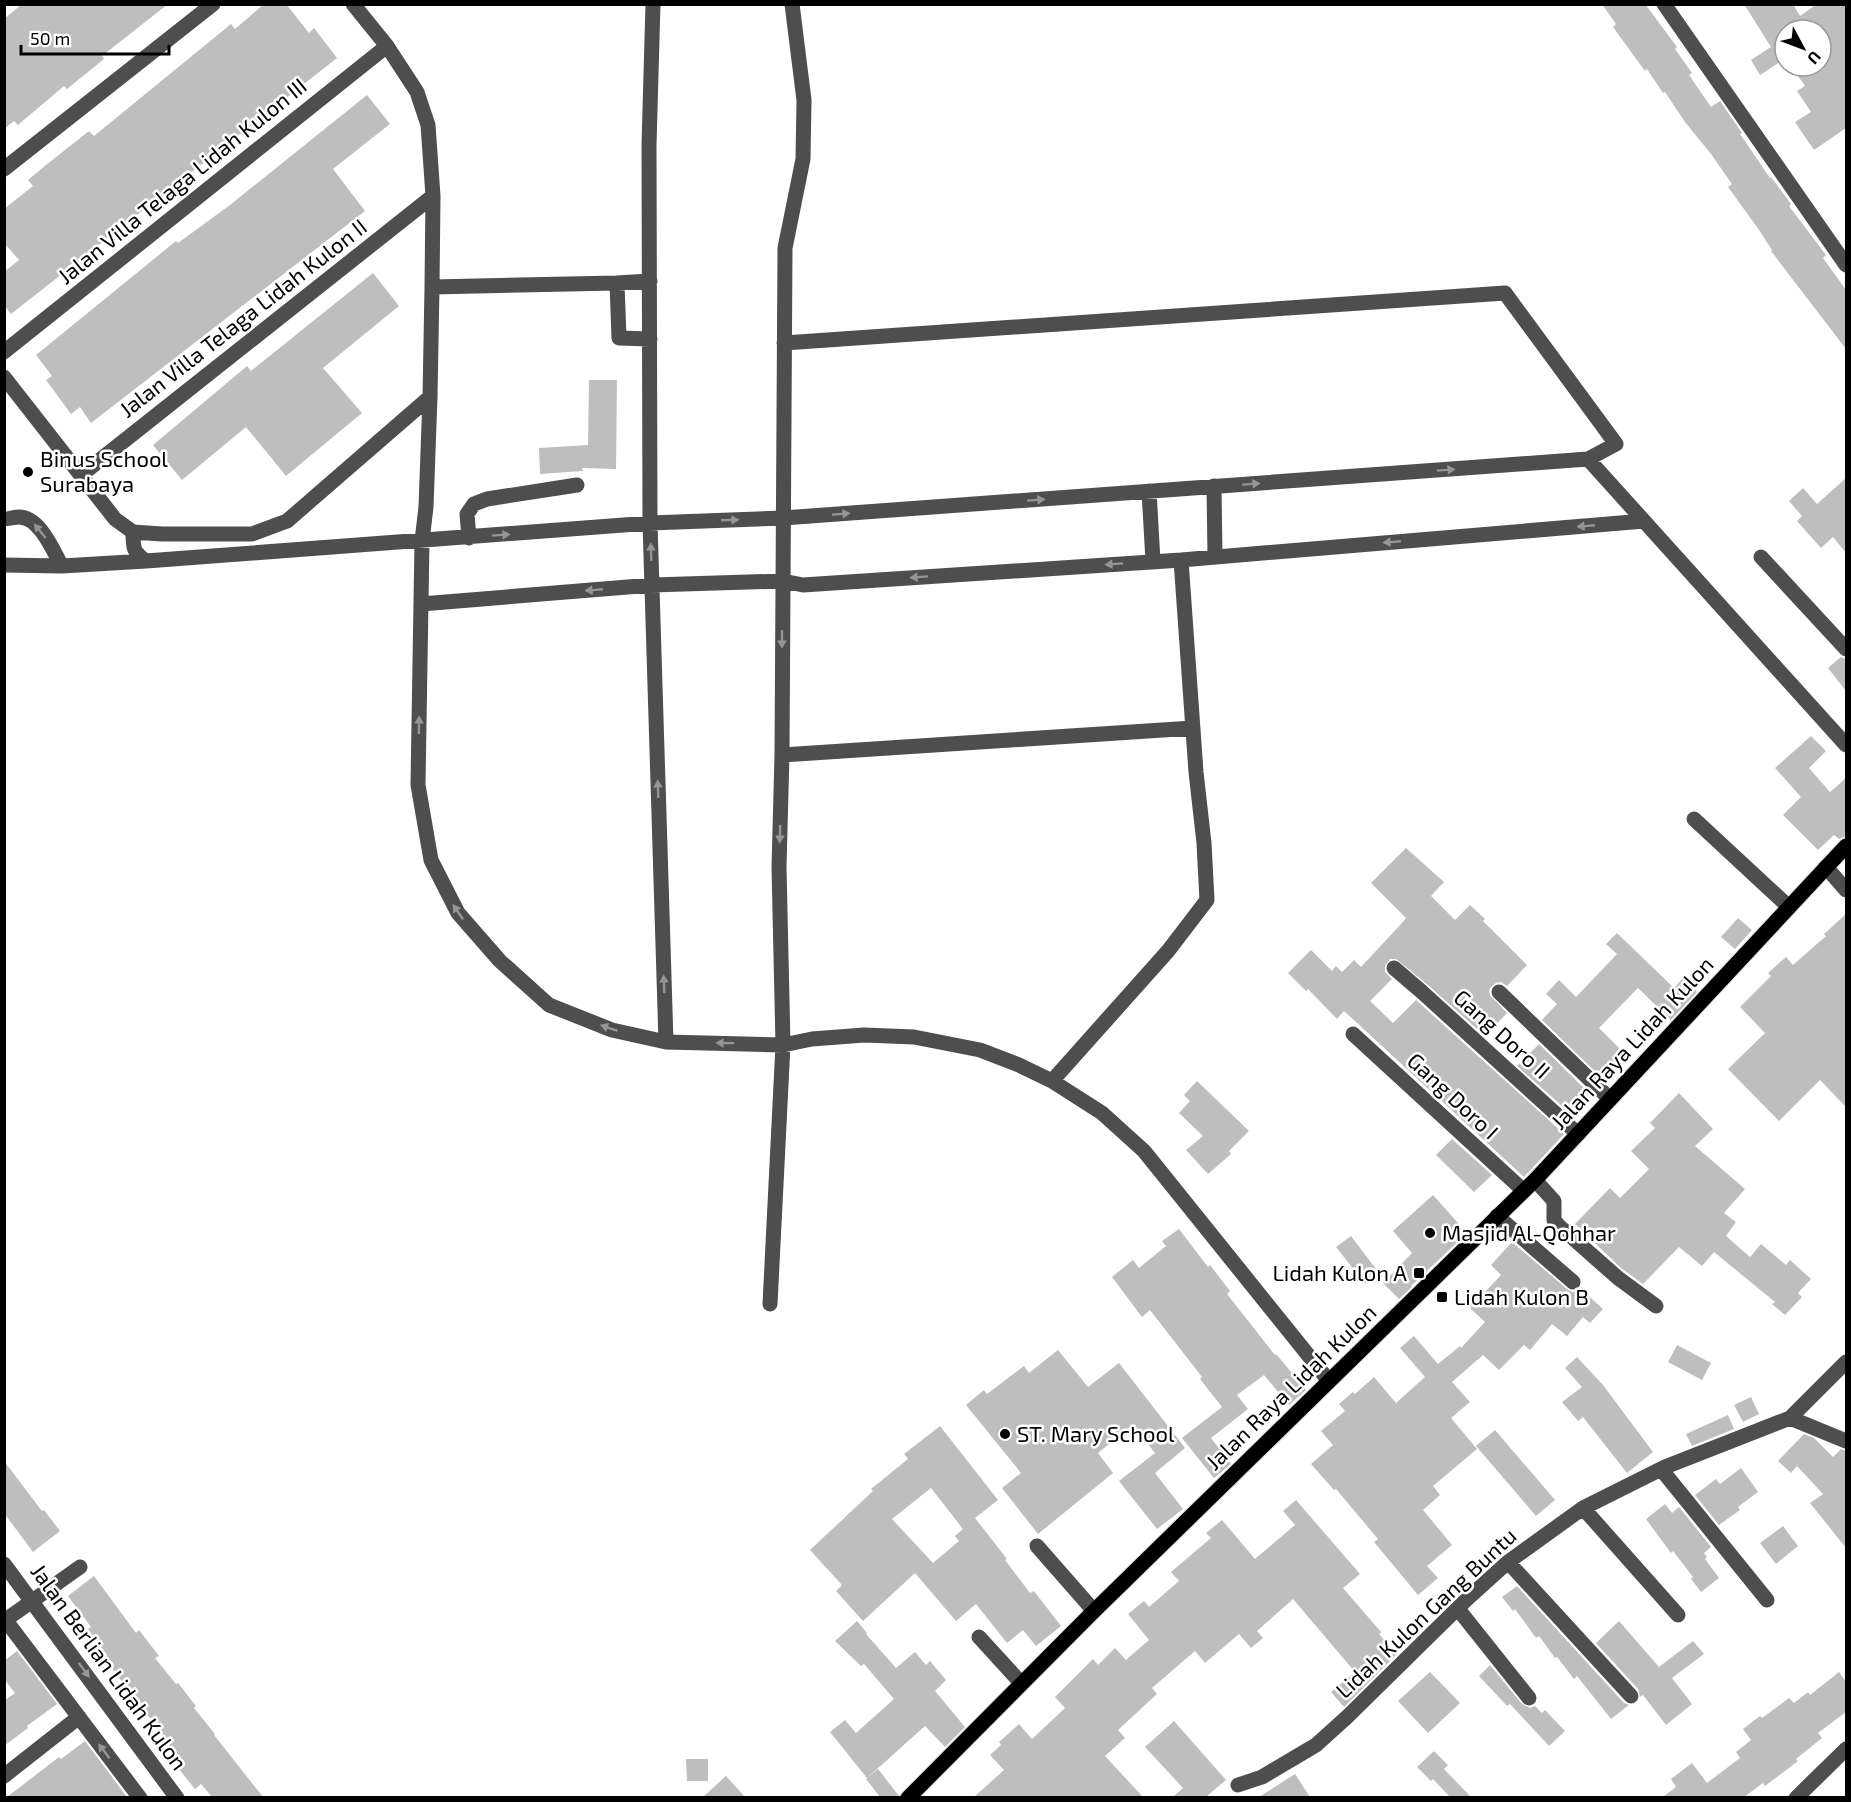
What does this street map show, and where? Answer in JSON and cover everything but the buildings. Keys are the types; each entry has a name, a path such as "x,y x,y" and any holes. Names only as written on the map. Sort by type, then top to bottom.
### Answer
{"main road":[{"name":"Jalan Raya Lidah Kulon","path":"908,1797 1094,1611 1535,1180 1846,846"}],"street":[{"path":"4,170 213,4"},
{"path":"353,4 387,46 417,92 428,125 433,196 432,287 426,507 422,541 418,785 431,860 458,914 500,961 549,1005 612,1030 666,1042 783,1045 864,1035 914,1037 980,1050 1052,1081 1102,1113 1144,1151 1329,1382"},
{"path":"653,4 649,145 651,523 666,1042"},
{"path":"770,1304 783,1045 779,867 782,755 784,248 802,159 804,100 792,4"},
{"path":"1664,4 1846,266"},
{"name":"Jalan Villa Telaga Lidah Kulon III","path":"4,352 387,46"},
{"name":"Jalan Villa Telaga Lidah Kulon II","path":"81,475 433,196"},
{"path":"432,287 650,281"},
{"path":"617,283 619,338 650,339"},
{"path":"4,566 62,566 146,561 651,523 783,518 1588,459 1616,444 1504,293 784,343"},
{"path":"4,377 115,519 133,532 252,534 287,521 430,397"},
{"path":"1588,459 1846,745"},
{"path":"469,538 467,514 474,504 487,499 577,485"},
{"path":"1214,486 1215,557"},
{"path":"1149,491 1153,561"},
{"path":"4,519 19,517 36,524 62,566"},
{"path":"421,604 652,585 783,581 803,585 1181,560 1644,521"},
{"path":"133,532 133,546 136,554 146,561"},
{"path":"1761,556 1846,649"},
{"path":"1052,1081 1168,951 1207,900 1204,843 1192,728 1181,560"},
{"path":"782,755 1192,728"},
{"path":"1694,819 1789,907"},
{"path":"1826,867 1846,890"},
{"name":"Gang Doro II","path":"1394,968 1578,1134"},
{"path":"1499,992 1610,1099"},
{"name":"Gang Doro I","path":"1353,1034 1524,1191"},
{"path":"1535,1180 1554,1201 1554,1220 1558,1225 1618,1278 1656,1306"},
{"path":"1497,1216 1573,1282"},
{"path":"1846,1362 1790,1418 1846,1441"},
{"name":"Lidah Kulon Gang Buntu","path":"1238,1785 1262,1777 1317,1745 1458,1608 1509,1562 1583,1508 1661,1469 1790,1418"},
{"path":"1661,1469 1767,1600"},
{"path":"1583,1508 1678,1615"},
{"path":"1037,1546 1094,1611"},
{"path":"1509,1562 1632,1696"},
{"name":"Jalan Berlian Lidah Kulon","path":"4,1564 177,1797"},
{"path":"80,1567 5,1620 140,1797"},
{"path":"1458,1608 1529,1698"},
{"path":"980,1637 1021,1683"},
{"path":"4,1776 79,1717"},
{"path":"1796,1797 1846,1749"}],"place":[{"name":"Binus School Surabaya","path":"28,472"},
{"name":"Masjid Al-Qohhar","path":"1430,1233"},
{"name":"Lidah Kulon A","path":"1419,1273"},
{"name":"Lidah Kulon B","path":"1442,1297"},
{"name":"ST. Mary School","path":"1005,1434"}]}
